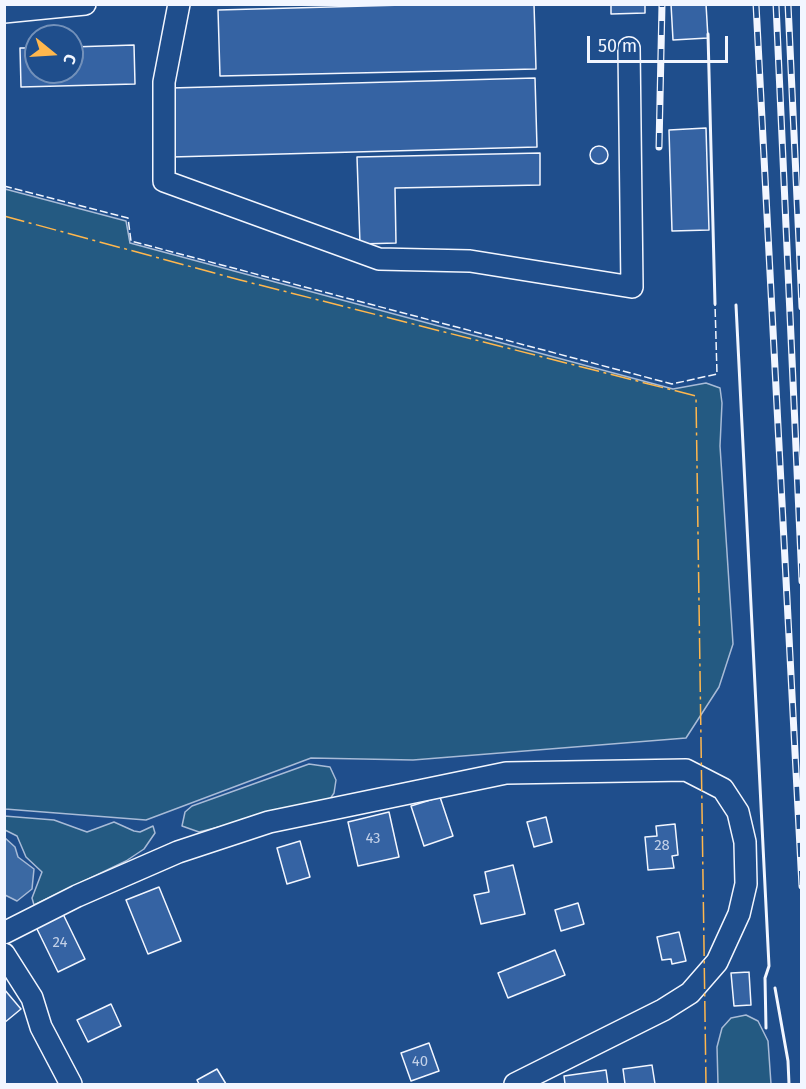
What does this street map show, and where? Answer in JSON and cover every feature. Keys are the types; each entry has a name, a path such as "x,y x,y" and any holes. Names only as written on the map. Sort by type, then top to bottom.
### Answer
{"street":[{"path":"4,12 85,4"},
{"path":"179,4 164,82 164,181 379,259 470,261 632,287 629,48"},
{"path":"6,929 178,852 269,822 506,773 686,770 723,789 738,812 744,842 746,884 739,914 717,962 690,993 663,1010 537,1079 515,1084"},
{"path":"4,954 32,998 41,1027 71,1084"}],"shaded area":[{"path":"5,189 126,221 130,243 673,389 706,383 720,388 722,403 720,446 733,644 719,687 686,738 413,760 311,758 146,820 5,809"},
{"path":"309,764 330,767 336,780 334,793 330,799 199,832 182,826 185,812 192,806"},
{"path":"4,816 54,820 87,832 114,822 140,832 153,826 155,833 144,849 126,861 34,905 32,898 42,872 26,857 17,836 5,830"},
{"path":"4,837 15,847 18,857 34,869 32,889 17,901 5,895"},
{"path":"746,1015 758,1021 768,1041 771,1084 718,1084 717,1047 722,1028 731,1018"}],"building":[{"path":"534,4 536,69 220,76 218,10"},
{"path":"611,4 645,4 645,13 611,14"},
{"path":"671,4 706,4 708,38 673,40"},
{"path":"134,45 135,84 21,87 20,48 24,48 24,84 84,84 84,47"},
{"path":"535,78 537,147 172,157 171,88"},
{"path":"706,128 709,230 672,231 669,130"},
{"path":"599,146 605,149 608,155 605,161 599,164 593,161 590,155 593,149"},
{"path":"540,153 540,185 395,188 396,243 360,244 357,157"},
{"path":"440,797 453,836 424,846 411,806"},
{"path":"389,812 399,857 358,866 348,822"},
{"path":"546,817 552,842 534,847 527,822"},
{"path":"675,824 678,855 672,856 674,868 648,870 645,837 657,836 656,826"},
{"path":"300,841 310,877 287,884 277,848"},
{"path":"513,865 525,914 481,924 474,895 489,892 485,872"},
{"path":"159,887 181,941 148,954 126,900"},
{"path":"578,903 584,924 561,931 555,910"},
{"path":"63,914 85,959 58,972 36,927"},
{"path":"679,932 686,961 672,964 671,959 662,960 657,937"},
{"path":"555,950 565,975 508,998 498,973"},
{"path":"749,972 751,1005 734,1006 731,973"},
{"path":"4,989 21,1009 4,1023"},
{"path":"111,1004 121,1026 88,1042 77,1020"},
{"path":"429,1043 439,1071 411,1081 401,1053"},
{"path":"652,1065 655,1084 625,1084 623,1069"},
{"path":"217,1069 226,1084 199,1084 197,1080"},
{"path":"606,1070 608,1084 565,1084 564,1076"}],"railway":[{"path":"659,147 662,4"},
{"path":"756,4 802,886"},
{"path":"776,4 802,581"},
{"path":"788,4 802,307"}],"fence":[{"path":"4,186 128,218 131,241 672,384 717,374 715,304"}],"wall":[{"path":"708,34 715,304"},
{"path":"736,305 769,966 765,978 766,1028"},
{"path":"775,988 788,1061 789,1084"}],"power":[{"path":"4,216 240,280 696,396 706,1084"}]}
